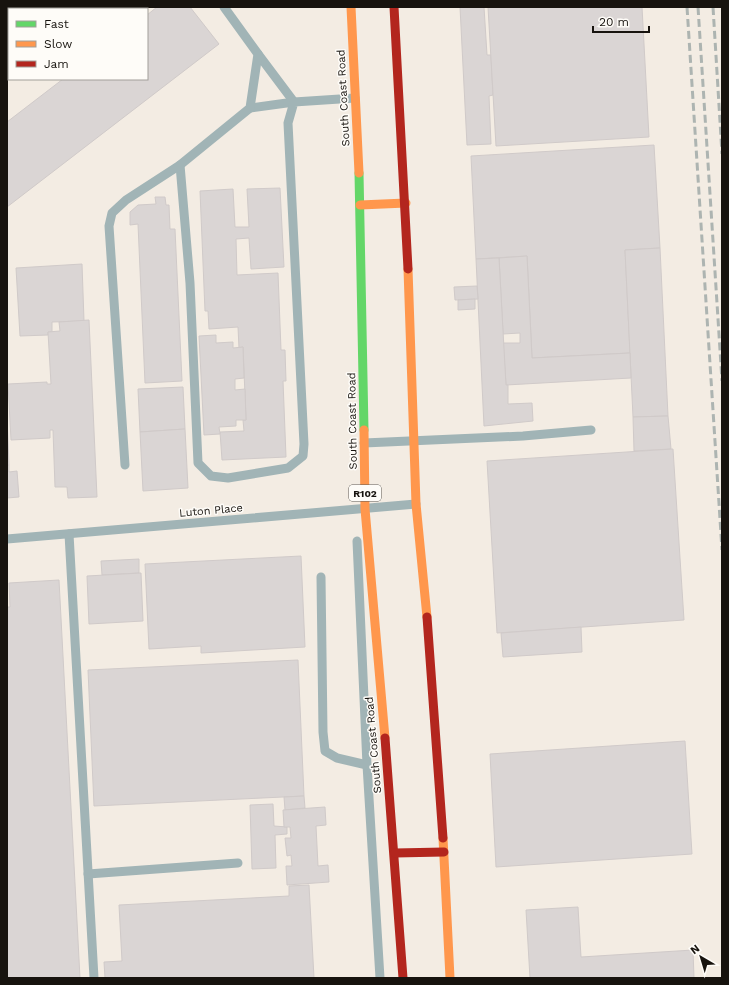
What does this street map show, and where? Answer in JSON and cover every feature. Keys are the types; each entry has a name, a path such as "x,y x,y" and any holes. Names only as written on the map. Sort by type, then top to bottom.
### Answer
{"highway":[{"name":"South Coast Road","path":"352,7 360,205 364,443 359,512 395,853 403,978"},
{"path":"394,7 406,203 416,504 431,664 444,852 450,978"},
{"path":"360,205 406,203"},
{"path":"395,853 444,852"}],"lane":[{"path":"224,7 294,102"},
{"path":"250,108 258,54"},
{"path":"125,465 109,226 112,213 126,200 180,165 250,108 294,102 355,98"},
{"path":"180,165 190,283 198,463 211,476 228,478 288,468 303,456 304,444 288,123 294,102"},
{"path":"364,443 415,442 591,430"},
{"name":"Luton Place","path":"7,539 359,512 416,504"},
{"path":"357,532 367,766 380,978"},
{"path":"69,534 94,978"},
{"path":"321,577 324,744 326,751 330,755 367,766"},
{"path":"88,874 238,863"}],"building":[{"path":"157,7 190,7 219,44 7,207 7,122 62,80 148,80 148,14"},
{"path":"460,7 484,7 487,55 491,55 493,95 489,96 491,144 467,145"},
{"path":"488,7 642,7 649,137 496,146"},
{"path":"654,145 660,248 625,250 630,353 532,358 527,256 476,259 471,156"},
{"path":"280,188 284,267 251,269 249,238 236,239 237,275 278,273 281,350 285,350 286,381 283,381 286,457 222,460 220,432 244,431 243,420 246,420 243,347 239,348 238,327 209,329 208,311 205,311 200,191 233,189 235,227 249,227 247,189"},
{"path":"155,197 165,197 166,205 169,205 170,229 175,229 182,381 145,383 138,224 130,225 130,212 138,205 156,204"},
{"path":"660,248 668,416 633,417 625,250"},
{"path":"527,256 532,358 630,353 631,378 506,385 503,343 520,343 520,333 503,334 499,258"},
{"path":"499,258 508,404 532,403 533,421 484,426 476,259"},
{"path":"82,264 84,321 52,322 52,332 48,332 48,335 20,336 16,268"},
{"path":"477,286 478,299 455,300 454,287"},
{"path":"475,299 475,309 458,310 458,300"},
{"path":"89,320 97,497 68,498 67,487 55,487 53,430 50,430 50,438 11,440 8,384 47,382 47,384 51,384 48,332 60,331 59,322"},
{"path":"216,335 216,343 233,342 233,348 243,347 244,378 235,379 235,390 245,389 246,420 236,420 236,426 219,427 220,434 204,435 199,336"},
{"path":"183,387 185,429 140,432 138,389"},
{"path":"668,416 671,449 634,451 633,417"},
{"path":"7,417 9,465 7,466"},
{"path":"185,429 188,488 143,491 140,432"},
{"path":"673,449 684,620 497,633 487,461"},
{"path":"9,465 9,472 17,471 19,497 7,498 7,466"},
{"path":"301,556 305,647 201,653 201,646 149,649 145,564"},
{"path":"139,559 139,573 102,575 101,561"},
{"path":"141,573 143,621 89,624 87,576"},
{"path":"59,580 80,978 7,978 7,607 10,607 9,583"},
{"path":"581,627 582,652 503,657 501,633"},
{"path":"298,660 304,796 94,806 88,670"},
{"path":"685,741 692,854 496,867 490,754"},
{"path":"304,796 305,808 285,810 284,797"},
{"path":"273,804 274,826 287,827 287,834 275,835 276,868 252,869 250,805"},
{"path":"325,807 326,825 316,826 318,866 328,865 329,882 287,885 286,866 292,866 291,855 287,856 285,838 291,838 290,827 284,827 283,810"},
{"path":"309,885 314,978 105,978 104,962 122,961 119,905 289,896 289,886"},
{"path":"578,907 581,957 693,950 694,978 530,978 526,910"}],"railway":[{"path":"687,7 722,550"},
{"path":"698,7 722,381"},
{"path":"713,7 722,154"}],"traffic: fast":[{"path":"359,173 364,430"}],"traffic: slow":[{"path":"351,7 359,173"},
{"path":"360,205 406,203"},
{"path":"408,269 416,504 427,617"},
{"path":"364,430 365,509 385,738"},
{"path":"443,838 450,978"}],"traffic: jam":[{"path":"394,7 408,269"},
{"path":"427,617 443,838"},
{"path":"385,738 403,978"},
{"path":"395,853 444,852"}]}
